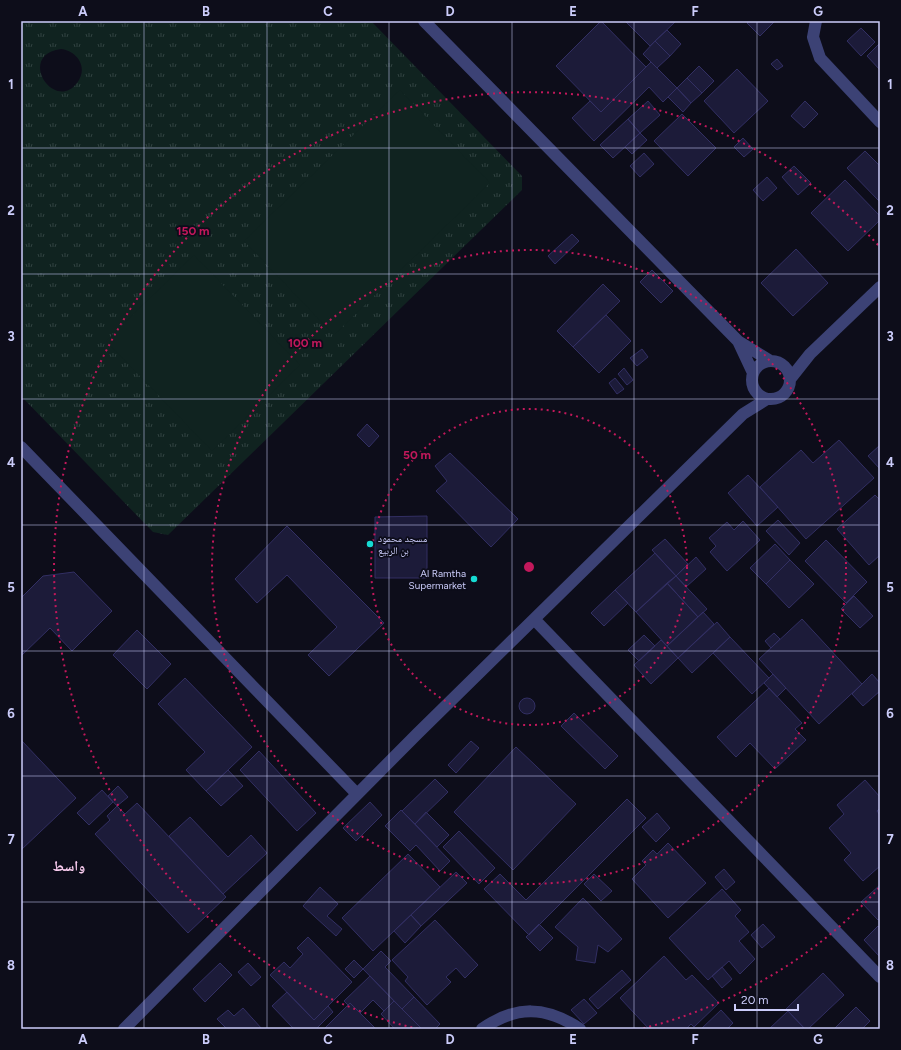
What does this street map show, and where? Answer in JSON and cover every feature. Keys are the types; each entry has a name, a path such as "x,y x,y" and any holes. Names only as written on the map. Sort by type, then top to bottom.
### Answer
{"street":[{"path":"816,21 813,37 820,58 880,122"},
{"path":"432,24 738,342 769,360 786,366 791,378"},
{"path":"753,387 756,393 767,399 773,400 785,394 789,388 791,378 810,354 880,287"},
{"path":"738,342 753,373 753,387 743,414"},
{"path":"781,363 810,354"},
{"path":"753,373 759,364 769,360"},
{"path":"130,1027 357,794 534,619 743,414 767,399"},
{"path":"21,448 357,794"},
{"path":"534,619 880,977"},
{"path":"482,1029 497,1019 519,1012 542,1012 564,1018 580,1029"}],"green space":[{"path":"21,21 371,21 522,176 522,190 168,535 153,532 21,396","holes":["61,49 67,50 76,56 80,61 82,71 77,83 68,90 58,91 50,87 44,80 40,70 41,61 48,53"]},
{"path":"400,90 490,183 334,335 244,241"},
{"path":"194,255 300,365 212,451 106,341"}],"building":[{"path":"601,21 646,67 601,112 556,66"},
{"path":"625,21 676,21 650,46"},
{"path":"749,21 775,21 760,36 747,23"},
{"path":"861,28 875,42 861,56 847,41"},
{"path":"667,30 681,44 670,56 655,41"},
{"path":"655,41 670,56 657,68 643,54"},
{"path":"880,43 880,70 867,56"},
{"path":"777,59 783,66 777,70 771,64"},
{"path":"651,62 677,88 663,102 649,87 594,141 572,118 590,101 601,112"},
{"path":"699,66 714,81 702,93 687,78"},
{"path":"737,69 768,101 734,133 704,101"},
{"path":"687,78 702,93 691,103 677,88"},
{"path":"677,88 691,103 683,112 668,97"},
{"path":"648,101 660,115 640,133 628,119"},
{"path":"805,101 818,114 804,128 791,116"},
{"path":"682,114 716,148 688,176 654,141"},
{"path":"628,119 640,133 613,158 600,145"},
{"path":"640,133 647,140 632,154 625,147"},
{"path":"743,138 753,149 744,157 734,147"},
{"path":"865,151 880,166 879,201 847,168"},
{"path":"644,153 654,164 640,177 630,166"},
{"path":"794,166 811,183 798,195 782,177"},
{"path":"767,177 777,188 763,201 753,190"},
{"path":"845,180 880,216 880,220 848,251 811,213"},
{"path":"572,234 579,241 555,264 548,256"},
{"path":"796,249 828,283 793,316 761,283"},
{"path":"652,270 673,291 661,303 640,282"},
{"path":"603,284 620,301 573,347 557,331"},
{"path":"606,315 631,341 599,373 573,347"},
{"path":"642,349 648,357 637,366 630,358"},
{"path":"624,368 633,380 627,385 618,374"},
{"path":"615,378 624,389 617,394 609,383"},
{"path":"367,424 379,436 369,447 357,435"},
{"path":"839,440 874,478 806,539 760,487 801,450 813,463"},
{"path":"880,445 880,469 868,456"},
{"path":"450,453 518,519 491,547 436,491 447,481 435,466"},
{"path":"748,475 778,507 757,526 728,493"},
{"path":"875,495 880,500 880,555 869,565 837,529"},
{"path":"427,516 427,578 375,578 375,517"},
{"path":"778,520 800,543 789,555 766,531"},
{"path":"743,521 760,540 727,571 710,552 716,546 709,538 727,522 734,530"},
{"path":"287,526 384,623 329,676 308,655 337,627 287,575 257,603 235,579"},
{"path":"665,539 688,564 676,576 652,550"},
{"path":"826,540 867,582 846,603 805,561"},
{"path":"775,544 790,560 766,584 750,568"},
{"path":"655,553 676,576 636,612 615,590"},
{"path":"696,557 706,569 686,587 676,576"},
{"path":"790,560 814,584 789,608 766,584"},
{"path":"74,572 112,611 72,651 50,628 21,656 21,598 43,576"},
{"path":"676,576 707,609 698,617 667,583"},
{"path":"667,583 698,617 667,646 636,612"},
{"path":"615,590 628,603 604,626 591,613"},
{"path":"854,596 873,616 860,628 841,609"},
{"path":"703,612 714,624 678,658 667,646"},
{"path":"802,619 862,684 819,724 759,659"},
{"path":"717,622 730,637 692,673 678,658"},
{"path":"137,630 171,664 147,689 113,655"},
{"path":"774,633 780,639 771,648 765,641"},
{"path":"644,635 655,646 639,661 628,650"},
{"path":"730,637 769,678 752,694 713,653"},
{"path":"661,640 678,658 651,684 634,665"},
{"path":"773,674 786,688 777,697 764,683"},
{"path":"872,674 880,683 880,691 863,706 852,694"},
{"path":"185,678 252,747 206,791 186,770 205,752 158,704"},
{"path":"769,688 802,723 795,729 806,740 775,769 750,743 736,757 717,737"},
{"path":"524,698 530,698 535,703 533,712 530,714 524,714 519,709 519,703"},
{"path":"574,713 618,756 605,769 561,726"},
{"path":"21,740 76,798 21,850"},
{"path":"471,741 479,748 456,773 448,765"},
{"path":"516,747 576,804 513,870 454,812"},
{"path":"259,751 316,813 297,831 240,770"},
{"path":"228,770 243,786 221,806 206,791"},
{"path":"435,779 448,792 415,824 402,811"},
{"path":"865,780 880,797 880,808 877,811 880,815 880,866 863,881 844,860 851,853 829,828 844,814 837,805"},
{"path":"118,786 128,797 117,806 108,796"},
{"path":"102,790 113,802 89,825 77,813"},
{"path":"627,799 646,818 529,935 484,889 500,874 526,900"},
{"path":"370,802 382,815 356,841 343,828"},
{"path":"137,803 226,897 188,933 95,834 110,820 107,816 117,806 125,814"},
{"path":"401,810 450,861 440,871 416,845 410,851 385,826"},
{"path":"426,812 449,835 437,847 415,824"},
{"path":"657,813 670,828 656,842 642,827"},
{"path":"190,817 228,857 251,835 267,853 223,894 169,836"},
{"path":"459,831 495,868 479,884 443,847"},
{"path":"668,843 706,883 668,918 632,879 646,865 642,861 653,850 657,854"},
{"path":"408,854 440,887 373,951 342,918"},
{"path":"724,869 735,882 726,890 715,877"},
{"path":"456,872 467,883 421,926 411,915"},
{"path":"594,874 612,891 601,901 584,884"},
{"path":"880,885 880,918 878,920 861,902"},
{"path":"320,887 338,904 327,916 342,929 336,936 303,906"},
{"path":"722,889 741,910 735,916 749,932 739,941 755,959 740,974 729,961 708,980 669,938"},
{"path":"583,898 622,939 608,952 598,945 595,963 576,960 578,947 555,927"},
{"path":"411,915 421,926 405,943 394,931"},
{"path":"435,920 478,965 465,978 456,968 446,977 451,982 427,1005 405,981 408,977 392,960"},
{"path":"539,924 553,938 540,951 526,937"},
{"path":"763,924 775,937 762,948 751,935"},
{"path":"878,926 880,928 880,957 864,940"},
{"path":"308,937 352,982 314,1020 270,975 284,962 290,968 303,954 297,948"},
{"path":"381,951 391,961 385,967 414,997 402,1009 363,969"},
{"path":"664,956 686,980 692,975 719,1003 694,1027 691,1024 686,1029 649,1029 620,998"},
{"path":"354,960 363,969 354,978 345,969"},
{"path":"220,963 232,975 205,1002 193,989"},
{"path":"248,963 261,977 251,986 238,972"},
{"path":"722,967 732,979 722,988 712,976"},
{"path":"622,970 631,980 598,1009 589,999"},
{"path":"823,973 844,995 808,1029 805,1029 786,1009"},
{"path":"370,976 394,1001 384,1011 373,1000 360,1013 350,1003 348,1005 344,1001"},
{"path":"287,992 314,1020 328,1006 333,1012 316,1029 294,1029 272,1006"},
{"path":"414,997 440,1024 435,1029 422,1029 402,1009"},
{"path":"584,999 597,1013 584,1024 571,1010"},
{"path":"394,1001 422,1029 395,1029 381,1014"},
{"path":"350,1003 376,1029 324,1029"},
{"path":"856,1007 870,1021 862,1029 834,1029"},
{"path":"243,1008 262,1029 227,1029 217,1019 228,1010 234,1016"},
{"path":"721,1010 733,1023 727,1029 701,1029"},
{"path":"788,1011 805,1029 769,1029"}],"place":[{"name":"مسجد محمود بن الربيع","path":"370,544"},
{"name":"Al Ramtha Supermarket","path":"474,579"}],"district":[{"name":"واسط","path":"69,866"}]}
